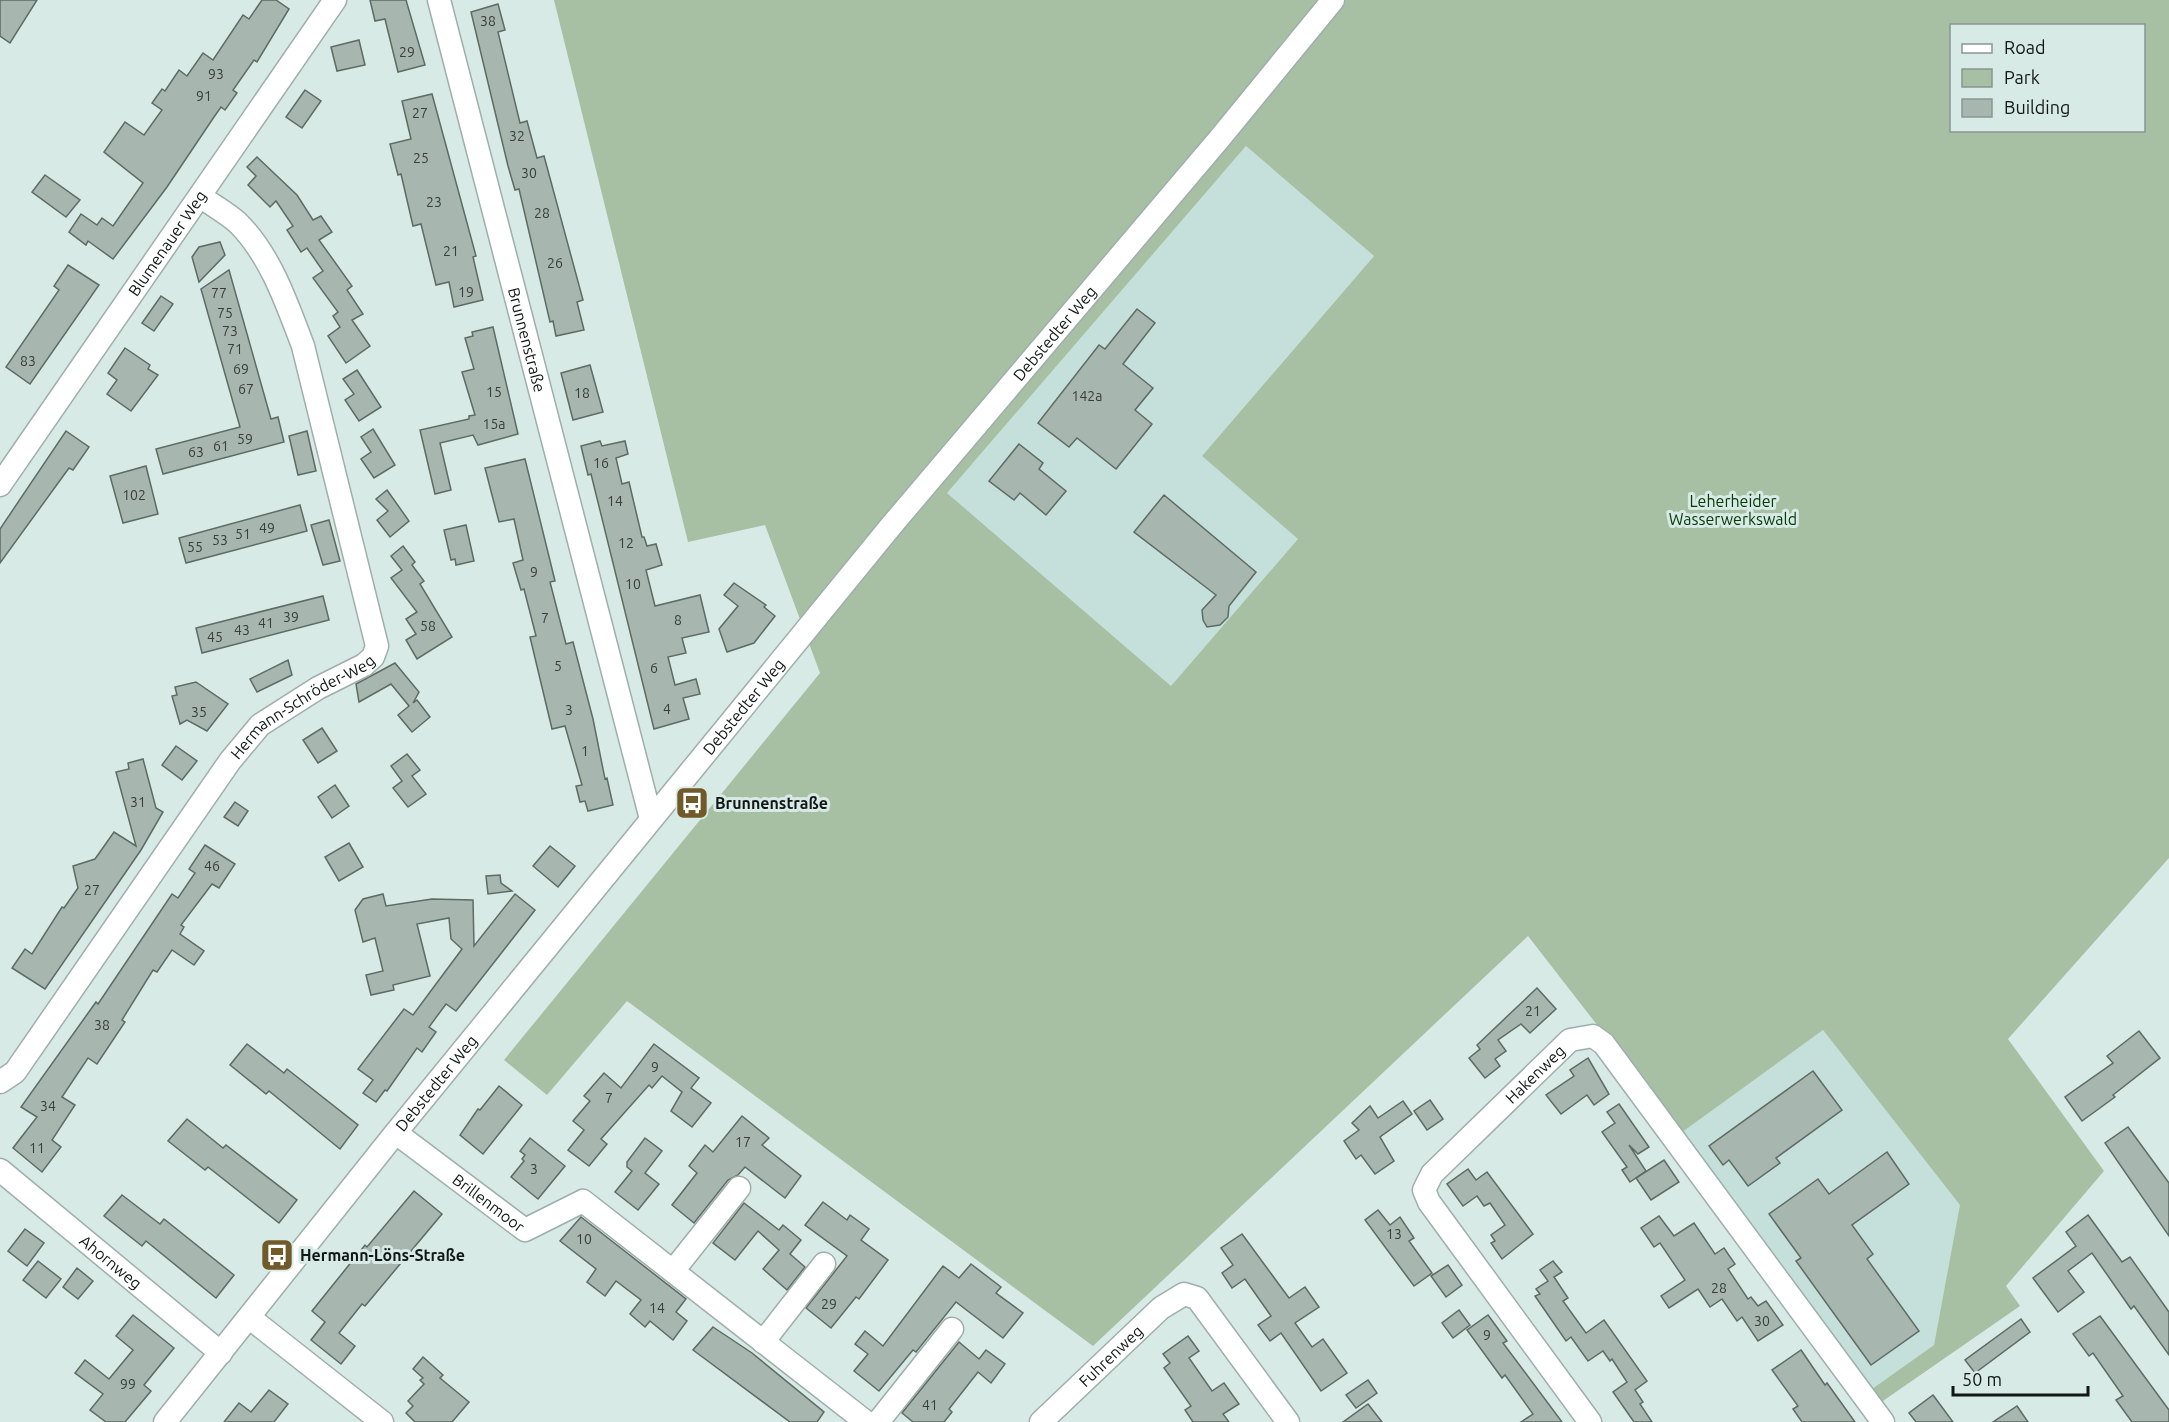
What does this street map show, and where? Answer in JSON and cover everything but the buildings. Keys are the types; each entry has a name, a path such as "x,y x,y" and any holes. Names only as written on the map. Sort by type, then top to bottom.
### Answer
{"street":[{"name":"Blumenauer Weg","path":"0,485 335,0"},
{"name":"Brunnenstraße","path":"439,0 651,819"},
{"name":"Debstedter Weg","path":"165,1422 396,1133 891,526 1220,138 1333,0"},
{"name":"Hermann-Schröder-Weg","path":"0,1082 15,1072 230,761 260,725 318,688 364,665 373,657 377,646 303,346 286,300 264,257 238,223 200,196"},
{"name":"Hakenweg","path":"1590,1422 1429,1202 1424,1190 1432,1174 1570,1040 1593,1036 1604,1044 1883,1422"},
{"name":"Brillenmoor","path":"396,1133 525,1230 583,1201 866,1422"},
{"name":"Ahornweg","path":"0,1170 221,1353"},
{"path":"673,1271 739,1188"},
{"path":"763,1342 824,1264"},
{"name":"Fuhrenweg","path":"1041,1422 1161,1308 1184,1294 1197,1298 1288,1422"},
{"path":"250,1318 382,1422"},
{"path":"878,1422 952,1329"}],"shaded area":[{"path":"1246,146 1374,256 1202,456 1299,539 1171,686 946,493"},
{"path":"1823,1030 1961,1205 1934,1345 1872,1389 1681,1133"}],"green space":[{"name":"Leherheider Wasserwerkswald","path":"554,0 2169,0 2169,858 2008,1039 2104,1171 2006,1286 2020,1306 1880,1403 1872,1389 1934,1345 1960,1205 1823,1030 1681,1133 1528,936 1093,1346 627,1001 547,1095 504,1060 820,673 765,525 688,542","holes":["1246,146 1374,256 1202,456 1298,539 1171,686 947,493"]}],"place":[{"name":"Brunnenstraße","path":"692,803"},
{"name":"Hermann-Löns-Straße","path":"277,1255"}]}
